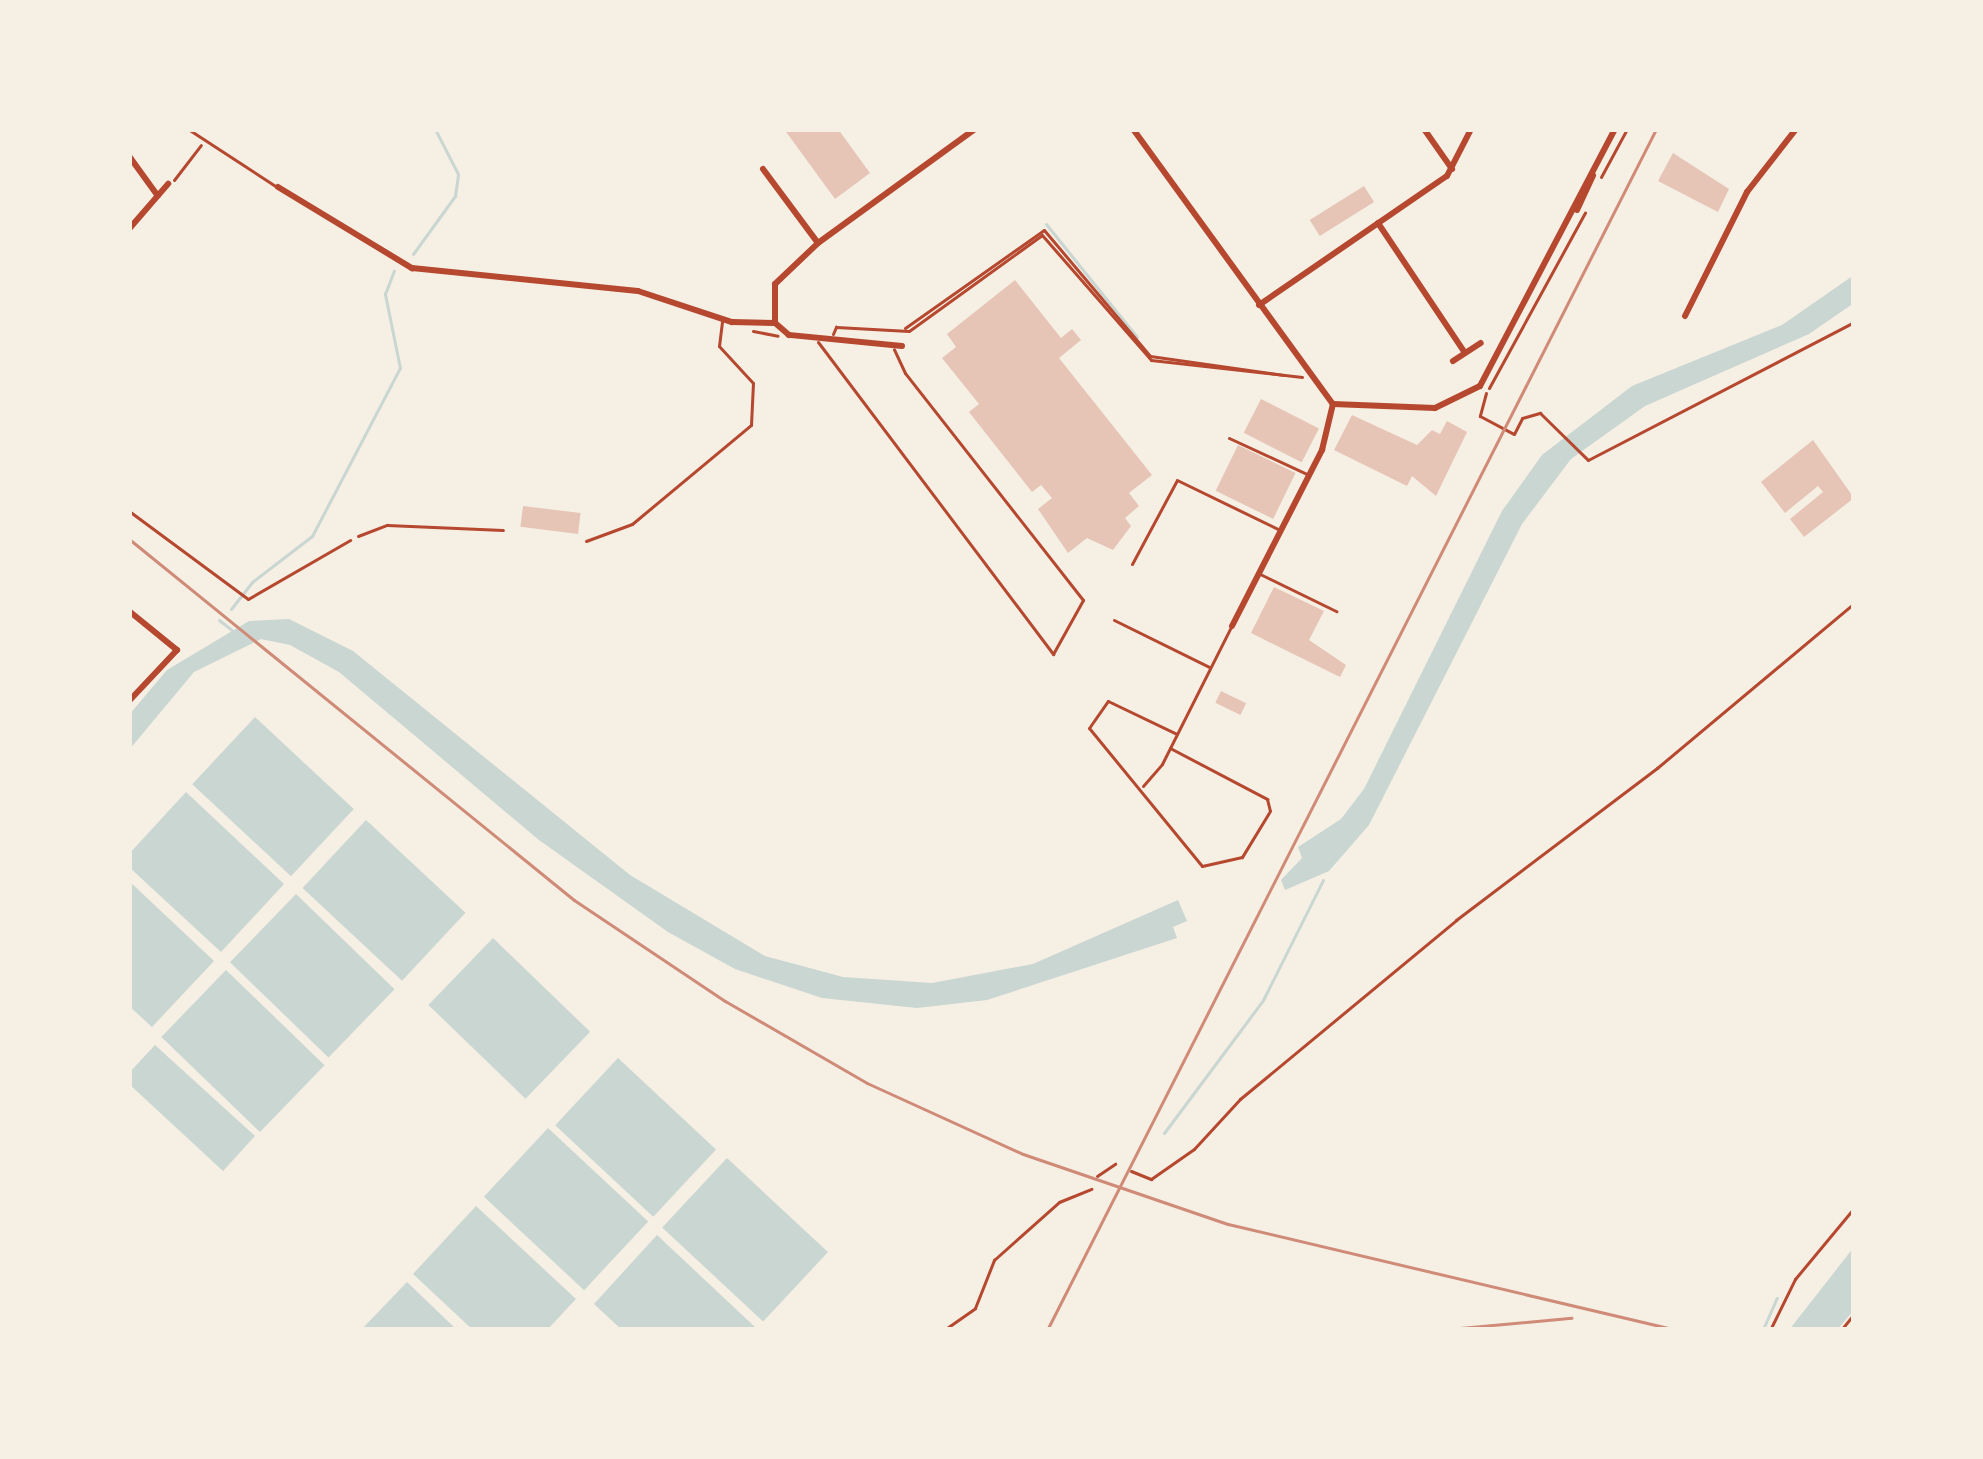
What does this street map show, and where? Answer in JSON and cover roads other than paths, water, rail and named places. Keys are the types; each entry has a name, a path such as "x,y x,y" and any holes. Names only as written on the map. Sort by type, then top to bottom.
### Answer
{"street":[{"path":"775,323 778,278 818,243 975,129"},
{"path":"1133,129 1333,404"},
{"path":"1424,129 1452,169"},
{"path":"1259,305 1452,169 1472,129"},
{"path":"1333,404 1435,408 1472,393 1503,354 1615,129"},
{"path":"1685,316 1747,192 1796,129"},
{"path":"129,156 158,196"},
{"path":"764,169 818,243"},
{"path":"129,229 168,184"},
{"path":"278,187 412,268 654,294 722,320 775,323 789,335 898,346"},
{"path":"1378,223 1465,353"},
{"path":"1453,361 1481,344"},
{"path":"1232,626 1309,475 1333,404"},
{"path":"129,611 177,650 129,701"}],"lane":[{"path":"188,129 278,187"},
{"path":"586,541 632,524 751,425 753,383 719,346 722,320"},
{"path":"818,339 820,354 1053,654 1083,600 904,373 898,346"},
{"path":"1228,438 1309,475"},
{"path":"1132,564 1177,480 1281,531"},
{"path":"129,511 241,595 259,598 350,540"},
{"path":"1259,574 1336,611"},
{"path":"1114,620 1211,668"},
{"path":"1140,788 1171,748 1232,626"},
{"path":"1171,748 1267,799 1253,848 1202,866 1089,728 1108,701 1177,734"}],"waterway":[{"path":"413,254 455,196 458,174 435,129"},
{"path":"1046,224 1137,337"},
{"path":"231,609 252,582 312,536 400,368 385,294 394,271"},
{"path":"219,620 232,630"},
{"path":"1164,1133 1263,1000 1323,880"},
{"path":"1763,1329 1777,1298"}],"railway":[{"path":"1047,1330 1656,129"},
{"path":"129,539 574,900 725,1001 867,1083 1023,1154 1228,1224 1676,1330"},
{"path":"1438,1330 1571,1318"}]}
